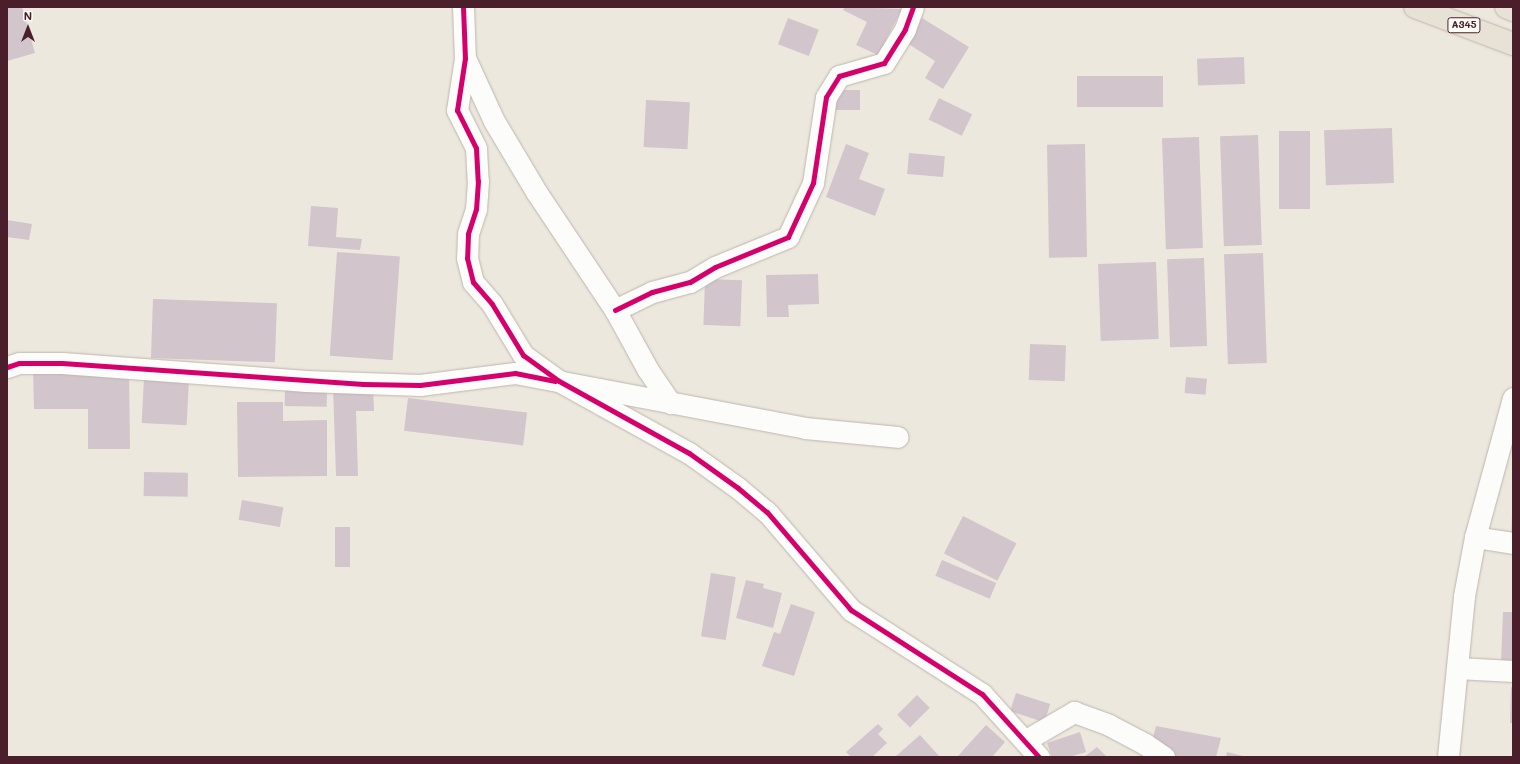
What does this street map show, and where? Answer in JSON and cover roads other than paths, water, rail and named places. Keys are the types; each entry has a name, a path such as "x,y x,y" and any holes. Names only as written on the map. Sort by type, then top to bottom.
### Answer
{"highway":[{"name":"A345","path":"1415,7 1513,44"},
{"path":"1506,7 1513,10"}],"street":[{"path":"463,7 465,58 457,110 476,148 478,181 476,209 468,234 467,258 473,282 492,304 523,355 559,381 689,453 738,488 767,512 851,610 982,694 1026,740 1039,757"},
{"path":"615,310 652,292 690,282 715,267 788,237 813,182 826,97 839,76 884,64 905,28 913,7"},
{"path":"465,58 494,121 536,193 615,310 648,370 670,403"},
{"path":"7,367 19,363 62,363 370,384 420,385 515,373 805,428 898,437"},
{"path":"1448,757 1464,596 1476,537 1513,398"},
{"path":"1476,537 1513,543"},
{"path":"1457,668 1513,671"},
{"path":"1026,740 1074,712 1109,725 1145,744 1164,757"}]}
